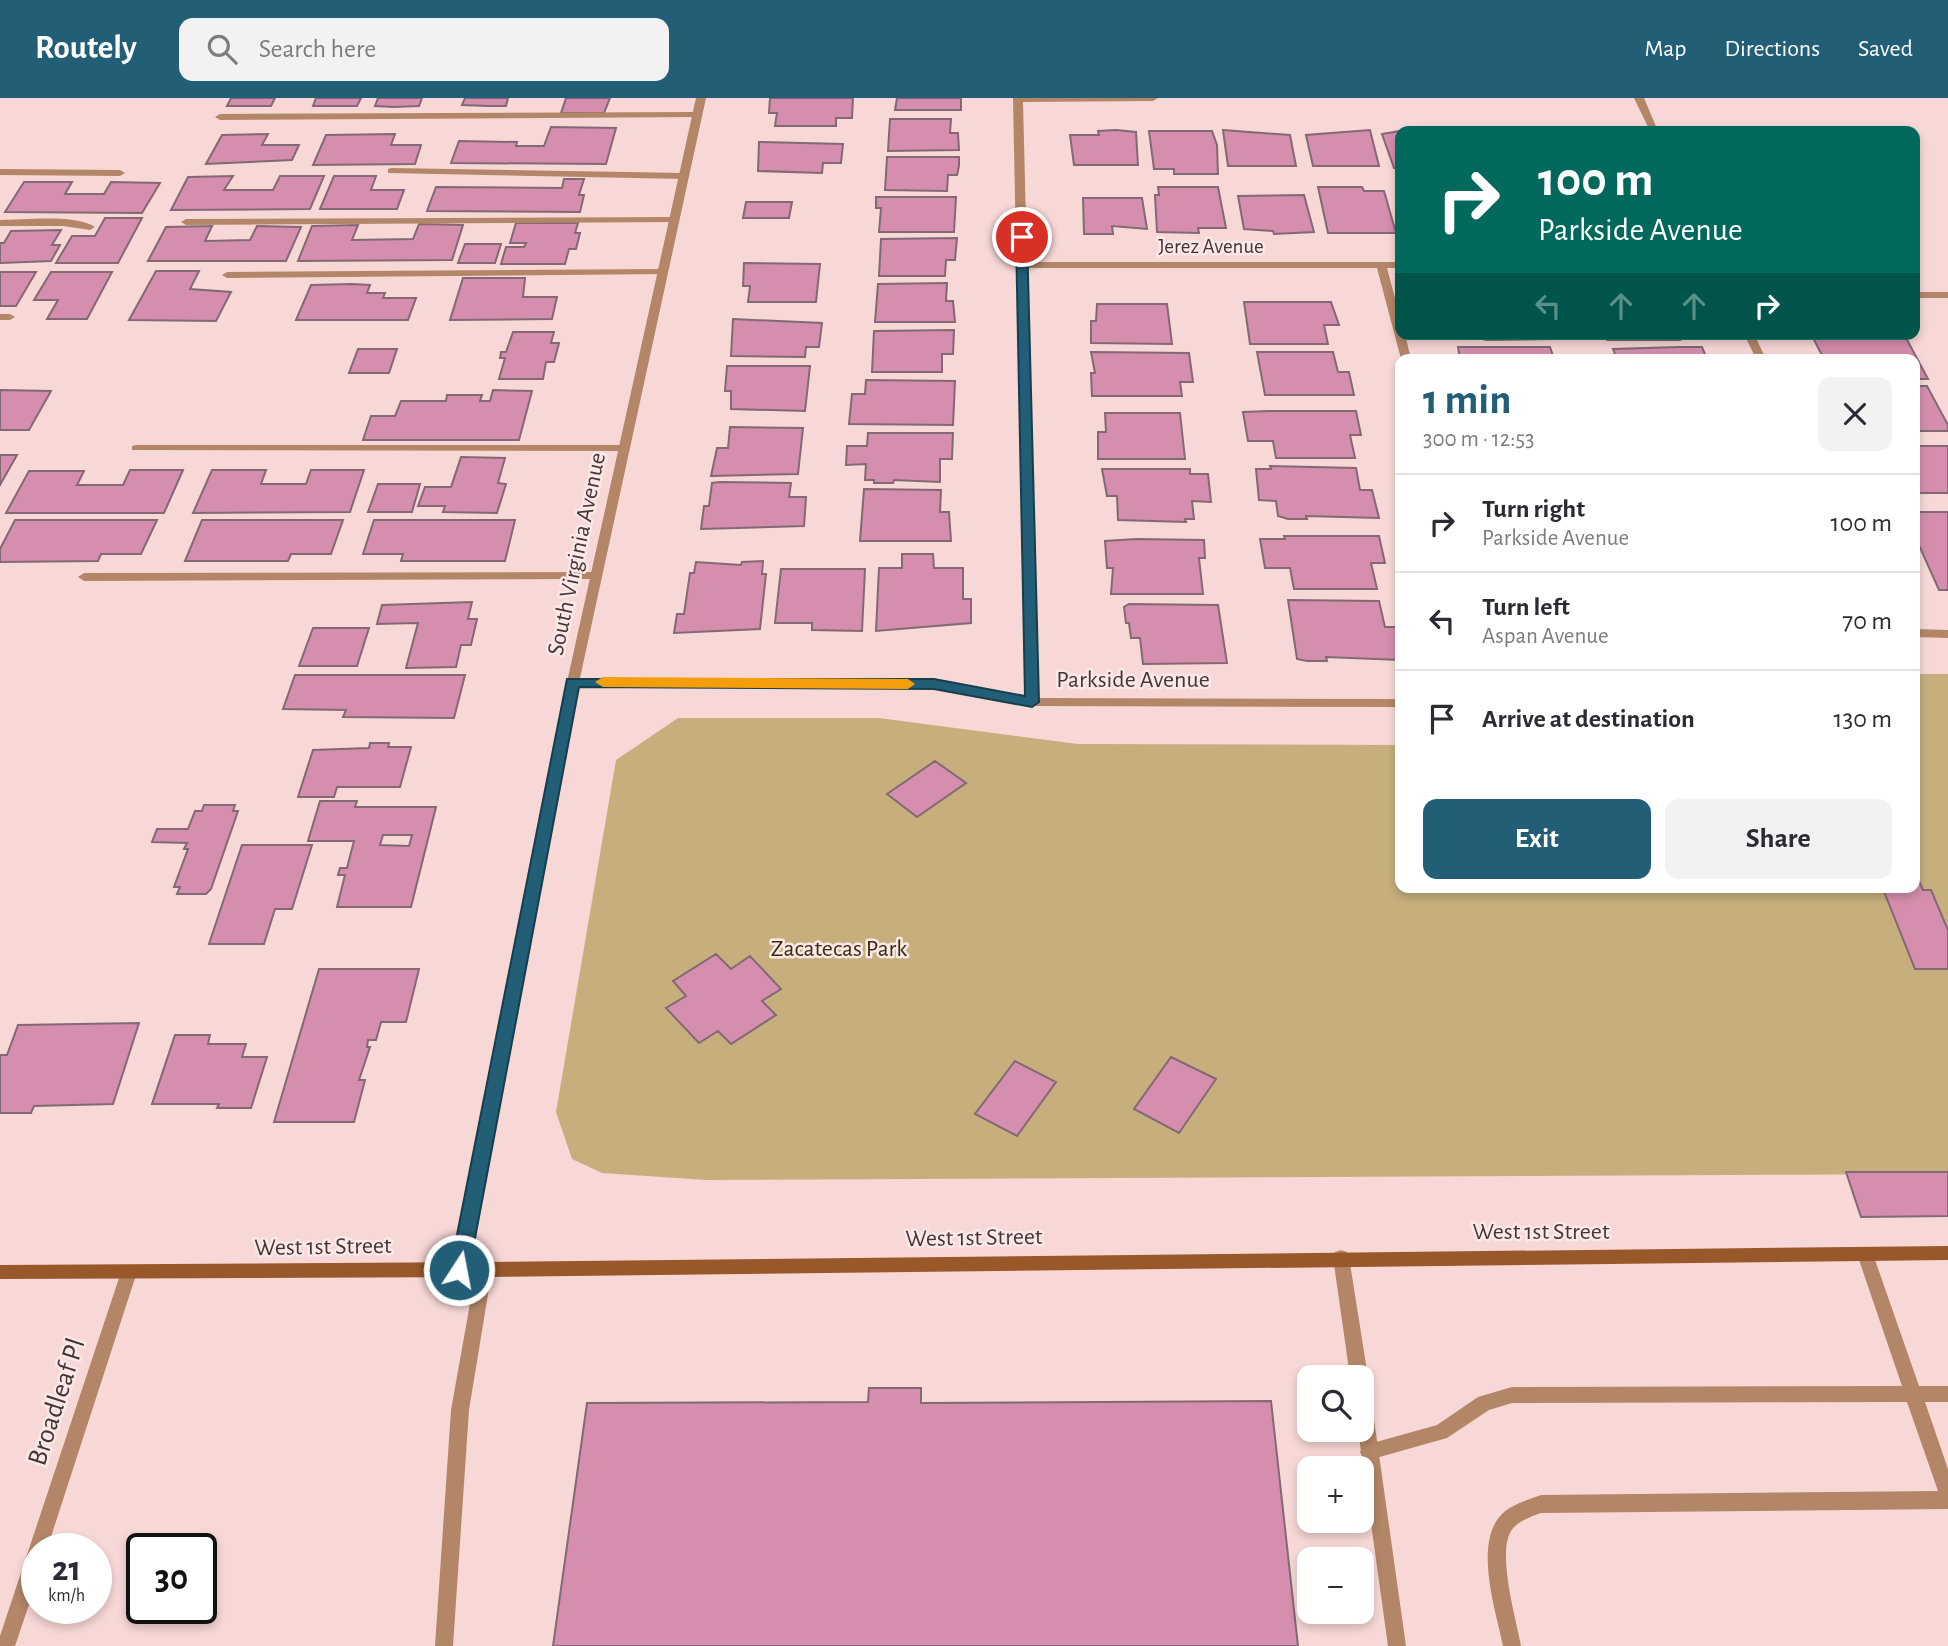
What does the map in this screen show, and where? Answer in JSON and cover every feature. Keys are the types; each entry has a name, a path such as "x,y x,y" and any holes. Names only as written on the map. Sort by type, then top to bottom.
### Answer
{"street":[{"name":"South Virginia Avenue","path":"459,1270 573,682 701,98"},
{"path":"1032,702 1018,98 1153,98"},
{"path":"1639,98 1652,126"},
{"path":"220,117 697,115"},
{"path":"391,171 684,176"},
{"path":"0,172 120,173"},
{"path":"186,222 674,220"},
{"path":"0,223 63,223 90,227"},
{"name":"Jerez Avenue","path":"1022,265 1395,265"},
{"path":"1381,265 1395,318"},
{"path":"227,275 663,272"},
{"path":"1920,295 1948,295"},
{"path":"136,449 624,448"},
{"path":"84,577 596,576"},
{"path":"1920,633 1948,634"},
{"name":"Parkside Avenue","path":"573,682 934,684 1032,702 1395,703"},
{"path":"1512,1646 1496,1557 1501,1530 1518,1512 1541,1504 1948,1498 1865,1254"},
{"name":"West 1st Street","path":"0,1272 484,1270 1341,1257 1948,1254"},
{"path":"1341,1257 1357,1365"},
{"path":"444,1646 460,1410 484,1270"},
{"name":"Broadleaf Pl","path":"43,1533 129,1272"},
{"path":"1369,1452 1441,1432 1484,1403 1512,1395 1948,1394"},
{"path":"1368,1442 1397,1646"},
{"name":"Broadleaf Pl","path":"6,1646 21,1600"}],"green space":[{"name":"Zacatecas Park","path":"1920,674 1948,674 1948,1174 706,1180 602,1173 572,1159 556,1112 616,760 678,718 879,718 1078,744 1395,745 1395,893 1920,893"}],"building":[{"path":"231,98 275,98 271,106 227,106"},
{"path":"316,98 361,98 357,106 313,106"},
{"path":"378,98 422,98 419,106 394,107 375,106"},
{"path":"465,98 508,98 506,106 488,106 462,105"},
{"path":"566,98 610,98 604,113 561,113"},
{"path":"770,98 853,98 852,118 836,118 836,126 775,126 777,113 769,113"},
{"path":"897,98 961,98 961,110 895,110"},
{"path":"890,119 951,119 950,133 958,133 959,150 888,151"},
{"path":"551,127 616,128 606,164 451,163 459,141 517,142 516,146 544,146"},
{"path":"1223,130 1290,135 1296,166 1228,166"},
{"path":"1370,130 1379,166 1313,166 1306,135"},
{"path":"1098,131 1136,132 1138,165 1074,165 1070,135 1099,135"},
{"path":"1149,131 1212,131 1217,145 1218,174 1174,174 1174,169 1154,169"},
{"path":"1395,132 1395,168 1394,168 1382,134"},
{"path":"268,134 262,145 299,145 292,160 206,164 222,135"},
{"path":"395,134 391,145 421,145 415,164 313,165 326,135"},
{"path":"759,142 843,144 841,163 823,163 822,173 758,171"},
{"path":"887,157 959,157 959,166 957,175 948,175 947,191 885,190"},
{"path":"233,176 224,190 273,190 280,176 324,176 310,209 171,210 188,177"},
{"path":"334,176 376,176 371,190 404,190 397,209 320,209"},
{"path":"564,179 584,179 579,195 584,195 580,212 427,211 436,187 562,188"},
{"path":"24,182 72,182 65,194 104,194 111,182 160,183 142,213 5,212"},
{"path":"1158,187 1218,187 1226,228 1198,228 1199,233 1157,232 1155,195 1159,195"},
{"path":"1318,187 1362,187 1364,191 1384,191 1395,233 1328,233"},
{"path":"1304,195 1314,232 1274,234 1273,231 1244,229 1238,196"},
{"path":"876,197 956,197 954,232 879,232 881,208 876,208"},
{"path":"1083,198 1142,198 1147,229 1112,226 1113,234 1084,234"},
{"path":"746,202 792,202 789,218 743,218"},
{"path":"105,218 142,218 118,263 56,263 72,236 95,236"},
{"path":"516,223 578,223 575,233 580,233 576,249 569,249 565,264 501,264 506,247 524,247 526,243 510,243"},
{"path":"419,224 463,225 452,260 298,261 312,226 358,225 352,240 413,239"},
{"path":"212,226 205,241 250,240 257,226 301,227 286,261 148,261 166,227"},
{"path":"61,230 52,245 60,245 51,261 0,263 0,243 4,243 11,231"},
{"path":"957,238 955,260 946,260 945,276 879,276 881,239"},
{"path":"465,244 501,244 495,263 458,263"},
{"path":"744,263 820,264 816,302 748,302 750,286 743,286"},
{"path":"156,271 199,271 190,289 231,292 216,321 129,320"},
{"path":"0,272 36,272 16,306 0,306"},
{"path":"51,272 112,272 87,319 47,319 58,300 34,300"},
{"path":"463,278 525,278 523,297 557,297 552,319 450,320"},
{"path":"947,283 946,301 953,301 955,322 875,322 878,284"},
{"path":"311,285 370,285 367,293 385,293 383,298 416,298 408,320 296,320"},
{"path":"1244,302 1331,302 1339,325 1324,325 1328,344 1250,344"},
{"path":"1097,304 1167,304 1172,344 1091,343 1091,321 1096,321"},
{"path":"733,319 822,323 819,347 806,347 805,357 731,356"},
{"path":"954,330 953,354 942,354 942,372 872,372 874,331"},
{"path":"513,332 554,332 551,343 559,343 554,362 546,362 543,379 499,379 505,358 500,358 501,352 506,352"},
{"path":"1814,340 1907,340 1915,354 1821,354"},
{"path":"1458,347 1550,347 1552,354 1459,354"},
{"path":"1702,347 1705,354 1615,354 1613,349"},
{"path":"358,349 397,349 389,373 349,373"},
{"path":"1091,352 1189,353 1193,382 1180,382 1182,396 1092,396 1091,373 1095,373"},
{"path":"1257,352 1333,352 1338,372 1349,372 1354,395 1265,395"},
{"path":"1920,364 1928,379 1920,379"},
{"path":"727,366 810,366 805,411 731,409 731,391 725,391"},
{"path":"866,380 955,381 953,425 849,424 852,394 865,394"},
{"path":"1920,386 1927,386 1948,425 1948,431 1920,431"},
{"path":"0,390 51,391 29,430 0,430"},
{"path":"493,390 532,391 519,440 363,440 371,416 395,416 401,401 446,401 447,395 482,395 480,401 490,401"},
{"path":"1356,411 1361,435 1350,435 1355,458 1276,458 1273,441 1248,441 1243,412"},
{"path":"1105,413 1180,413 1185,459 1098,459 1098,432 1106,432"},
{"path":"730,427 803,428 798,474 711,476 717,448 728,448"},
{"path":"868,433 953,433 952,459 940,459 940,482 894,480 893,483 874,483 874,480 865,480 866,464 846,465 847,446 867,446"},
{"path":"1920,446 1948,446 1948,493 1920,493"},
{"path":"0,455 17,455 0,485"},
{"path":"461,457 505,458 498,483 506,484 497,513 443,512 445,506 418,506 425,487 451,487"},
{"path":"1270,466 1356,468 1360,490 1372,490 1379,518 1306,516 1307,519 1288,519 1278,516 1276,501 1259,500 1256,469 1271,469"},
{"path":"1102,469 1190,469 1190,474 1208,474 1211,502 1192,501 1194,519 1185,519 1186,522 1118,520 1117,496 1107,496"},
{"path":"130,470 183,470 164,513 6,513 29,471 84,471 77,485 123,485"},
{"path":"212,470 266,470 261,484 306,484 311,470 364,470 350,512 193,513"},
{"path":"712,483 791,483 789,497 806,497 804,526 701,529 704,506 709,506"},
{"path":"378,484 420,484 412,512 368,512"},
{"path":"864,489 941,490 940,512 949,512 951,541 860,541"},
{"path":"1920,512 1948,512 1948,590 1939,590 1920,547"},
{"path":"15,520 157,520 141,554 101,554 98,561 0,562 0,549"},
{"path":"202,520 343,520 331,554 291,554 288,561 185,561"},
{"path":"374,520 515,520 505,561 401,561 403,554 363,554"},
{"path":"1284,536 1379,536 1385,563 1371,563 1377,589 1294,589 1290,568 1265,568 1260,539 1285,539"},
{"path":"1204,540 1205,558 1199,558 1203,594 1111,594 1113,568 1107,568 1105,541"},
{"path":"902,554 933,554 934,568 963,568 963,599 971,599 971,623 876,631 879,568 902,568"},
{"path":"763,561 762,574 766,574 760,629 674,633 677,614 684,614 690,573 694,573 696,562 741,565 742,562"},
{"path":"781,569 865,569 862,631 812,630 812,623 775,623"},
{"path":"1288,600 1379,601 1385,627 1395,627 1395,660 1326,657 1327,661 1297,659"},
{"path":"472,602 468,619 477,619 471,645 461,645 456,667 406,668 418,623 377,624 382,605"},
{"path":"1129,604 1218,605 1227,663 1143,664 1140,638 1131,638 1129,623 1126,623 1124,607"},
{"path":"313,628 369,628 357,666 299,666"},
{"path":"295,675 465,675 454,718 343,717 346,710 283,709"},
{"path":"370,743 389,743 388,747 411,747 400,787 337,787 334,797 298,797 313,750 369,748"},
{"path":"935,761 966,783 917,817 887,794"},
{"path":"320,801 357,801 355,807 436,807 411,907 337,907 345,875 338,875 340,868 347,868 354,841 308,841","holes":["383,835 412,835 409,846 380,845"]},
{"path":"204,805 235,805 233,811 238,811 211,889 206,894 177,894 180,887 174,887 188,849 184,849 187,843 152,842 157,829 188,829 195,811 202,811"},
{"path":"242,845 312,845 292,909 275,909 264,944 209,944"},
{"path":"1920,883 1923,890 1931,890 1948,930 1948,969 1915,969 1885,893 1920,893"},
{"path":"716,954 731,969 750,956 781,989 762,1001 776,1015 731,1044 718,1031 699,1043 666,1008 686,996 673,981"},
{"path":"319,969 419,969 406,1022 381,1022 376,1040 368,1040 367,1047 370,1047 359,1080 365,1080 354,1122 274,1122"},
{"path":"139,1023 113,1104 34,1106 31,1113 0,1113 0,1055 7,1055 18,1025"},
{"path":"175,1035 210,1035 208,1044 246,1044 242,1057 267,1057 251,1108 217,1108 219,1104 152,1104"},
{"path":"1171,1057 1216,1079 1179,1133 1134,1109"},
{"path":"1015,1061 1056,1082 1017,1136 975,1114"},
{"path":"1846,1172 1948,1172 1948,1216 1861,1217"},
{"path":"869,1388 921,1388 921,1403 1271,1401 1298,1646 553,1646 587,1403 868,1402"}],"slow traffic":[{"path":"603,682 908,684"}],"route":[{"path":"459,1270 573,682 934,684 1032,702 1022,237"}]}
